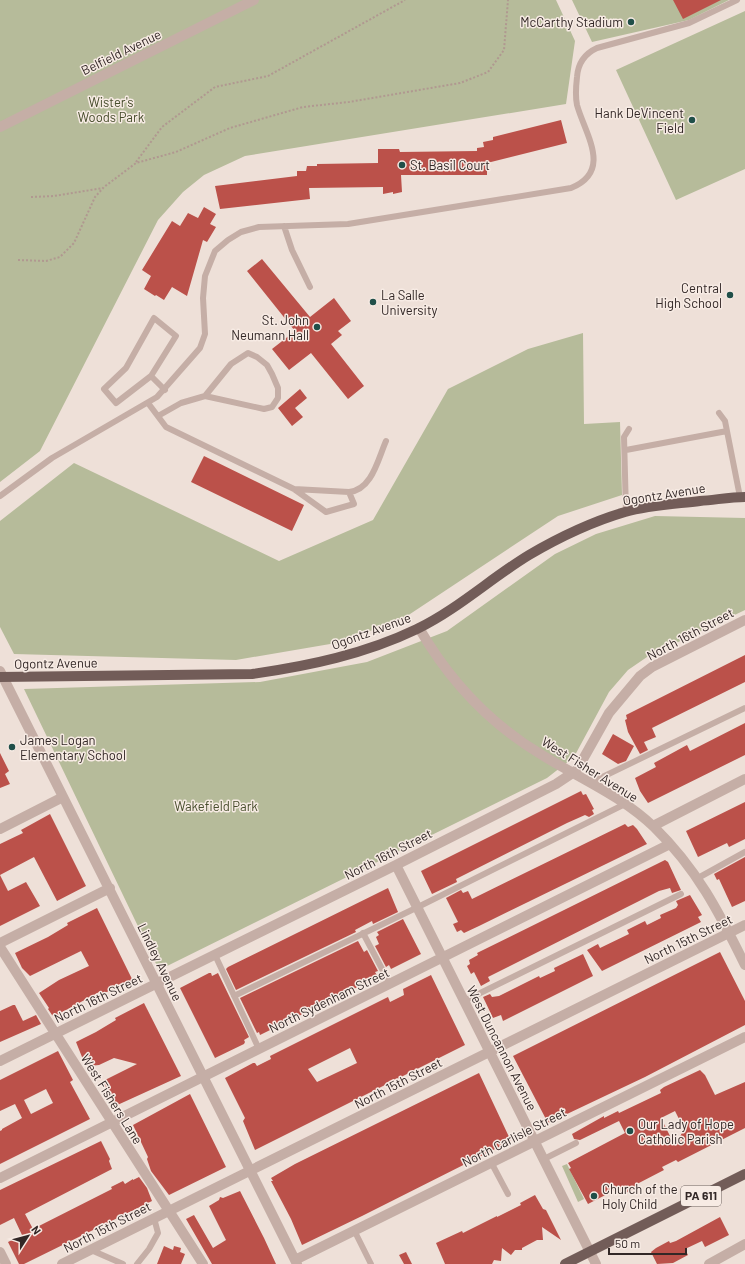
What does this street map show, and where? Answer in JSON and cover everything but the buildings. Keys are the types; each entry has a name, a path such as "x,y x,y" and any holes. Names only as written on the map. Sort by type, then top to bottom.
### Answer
{"main road":[{"name":"Ogontz Avenue","path":"1,675 252,674 290,668 336,658 385,643 419,628 477,592 528,556 577,530 626,512 742,497"},
{"name":"PA 611","path":"564,1264 745,1174"}],"street":[{"name":"Belfield Avenue","path":"0,127 254,0"},
{"name":"North 16th Street","path":"0,1061 556,784 573,773 583,762 609,713 640,676 652,667 745,620"},
{"name":"West Fisher Avenue","path":"419,628 448,672 479,707 524,744 625,804 653,826 698,878 716,906 745,966"},
{"name":"Lindley Avenue","path":"1,675 110,888 296,1262"},
{"path":"653,826 745,779"},
{"path":"0,829 63,797"},
{"name":"North Sydenham Street","path":"0,1178 670,844"},
{"name":"West Duncannon Avenue","path":"396,865 596,1264"},
{"path":"0,943 110,888"},
{"name":"North 15th Street","path":"62,1264 745,925"},
{"name":"West Fishers Lane","path":"0,947 203,1264"},
{"name":"North Carlisle Street","path":"296,1262 354,1230 492,1164 535,1141 745,1037"},
{"path":"709,1264 745,1244"},
{"path":"0,1252 6,1264"}],"lane":[{"path":"0,496 52,458 148,403 165,390 200,348 204,340 203,298 205,276 215,251 228,240 249,229 259,226 348,224 571,188 579,184 589,175 595,161 593,149 577,104 576,94 578,71 588,52 597,48 688,23 737,0"},
{"path":"284,226 292,250 310,287"},
{"path":"154,318 176,336 151,376 116,403 104,390 126,368 154,318"},
{"path":"158,416 181,403 205,396 233,400 246,406 264,409 272,406 278,398 278,388 267,365 257,357 248,353 231,364 205,396"},
{"path":"151,376 165,390"},
{"path":"148,403 166,427 294,489 326,512 354,504 349,492"},
{"path":"719,413 725,421 742,497"},
{"path":"626,512 626,450 624,437 629,429"},
{"path":"626,450 727,431"},
{"path":"294,489 349,492 365,486 372,474 386,441"},
{"path":"590,783 745,708"},
{"path":"234,996 418,908 625,804"},
{"path":"698,878 745,852"},
{"path":"464,1001 681,894"},
{"path":"363,933 390,984"},
{"path":"215,955 259,1050"},
{"path":"544,1159 576,1143"},
{"path":"492,1164 508,1194"},
{"path":"137,1264 149,1249 158,1233 154,1218"},
{"path":"354,1230 371,1264"},
{"path":"91,1250 123,1264"}],"path":[{"path":"18,260 46,261 60,257 74,243 95,197 104,187 136,163 162,127 215,88 268,76 405,0"},
{"path":"136,163 176,152 230,128 303,107 349,102 460,83 488,72 504,50 508,0"},
{"path":"31,197 54,196 104,187"}],"green space":[{"name":"Wister's Woods Park","path":"0,0 556,0 575,41 566,104 245,156 204,175 183,192 158,220 40,451 0,482"},
{"name":"McCarthy Stadium","path":"572,0 729,0 689,20 592,42"},
{"name":"Hank DeVincent Field","path":"745,11 745,169 676,200 616,70"},
{"path":"583,333 584,424 620,422 622,495 558,516 401,620 336,643 236,660 14,654 0,627 0,521 74,463 279,561 373,520 448,389 528,349"},
{"name":"Wakefield Park","path":"655,516 745,518 745,610 647,657 628,670 609,692 574,757 547,778 159,970 24,689 260,682 367,662 447,631 555,554 596,534"},
{"path":"567,1164 584,1199 578,1202 562,1166"}],"place":[{"name":"McCarthy Stadium","path":"631,22"},
{"name":"Hank DeVincent Field","path":"692,120"},
{"name":"St. Basil Court","path":"402,165"},
{"name":"Central High School","path":"730,295"},
{"name":"La Salle University","path":"373,302"},
{"name":"St. John Neumann Hall","path":"317,327"},
{"name":"James Logan Elementary School","path":"12,747"},
{"name":"Our Lady of Hope Catholic Parish","path":"630,1131"},
{"name":"Church of the Holy Child","path":"594,1196"}]}
